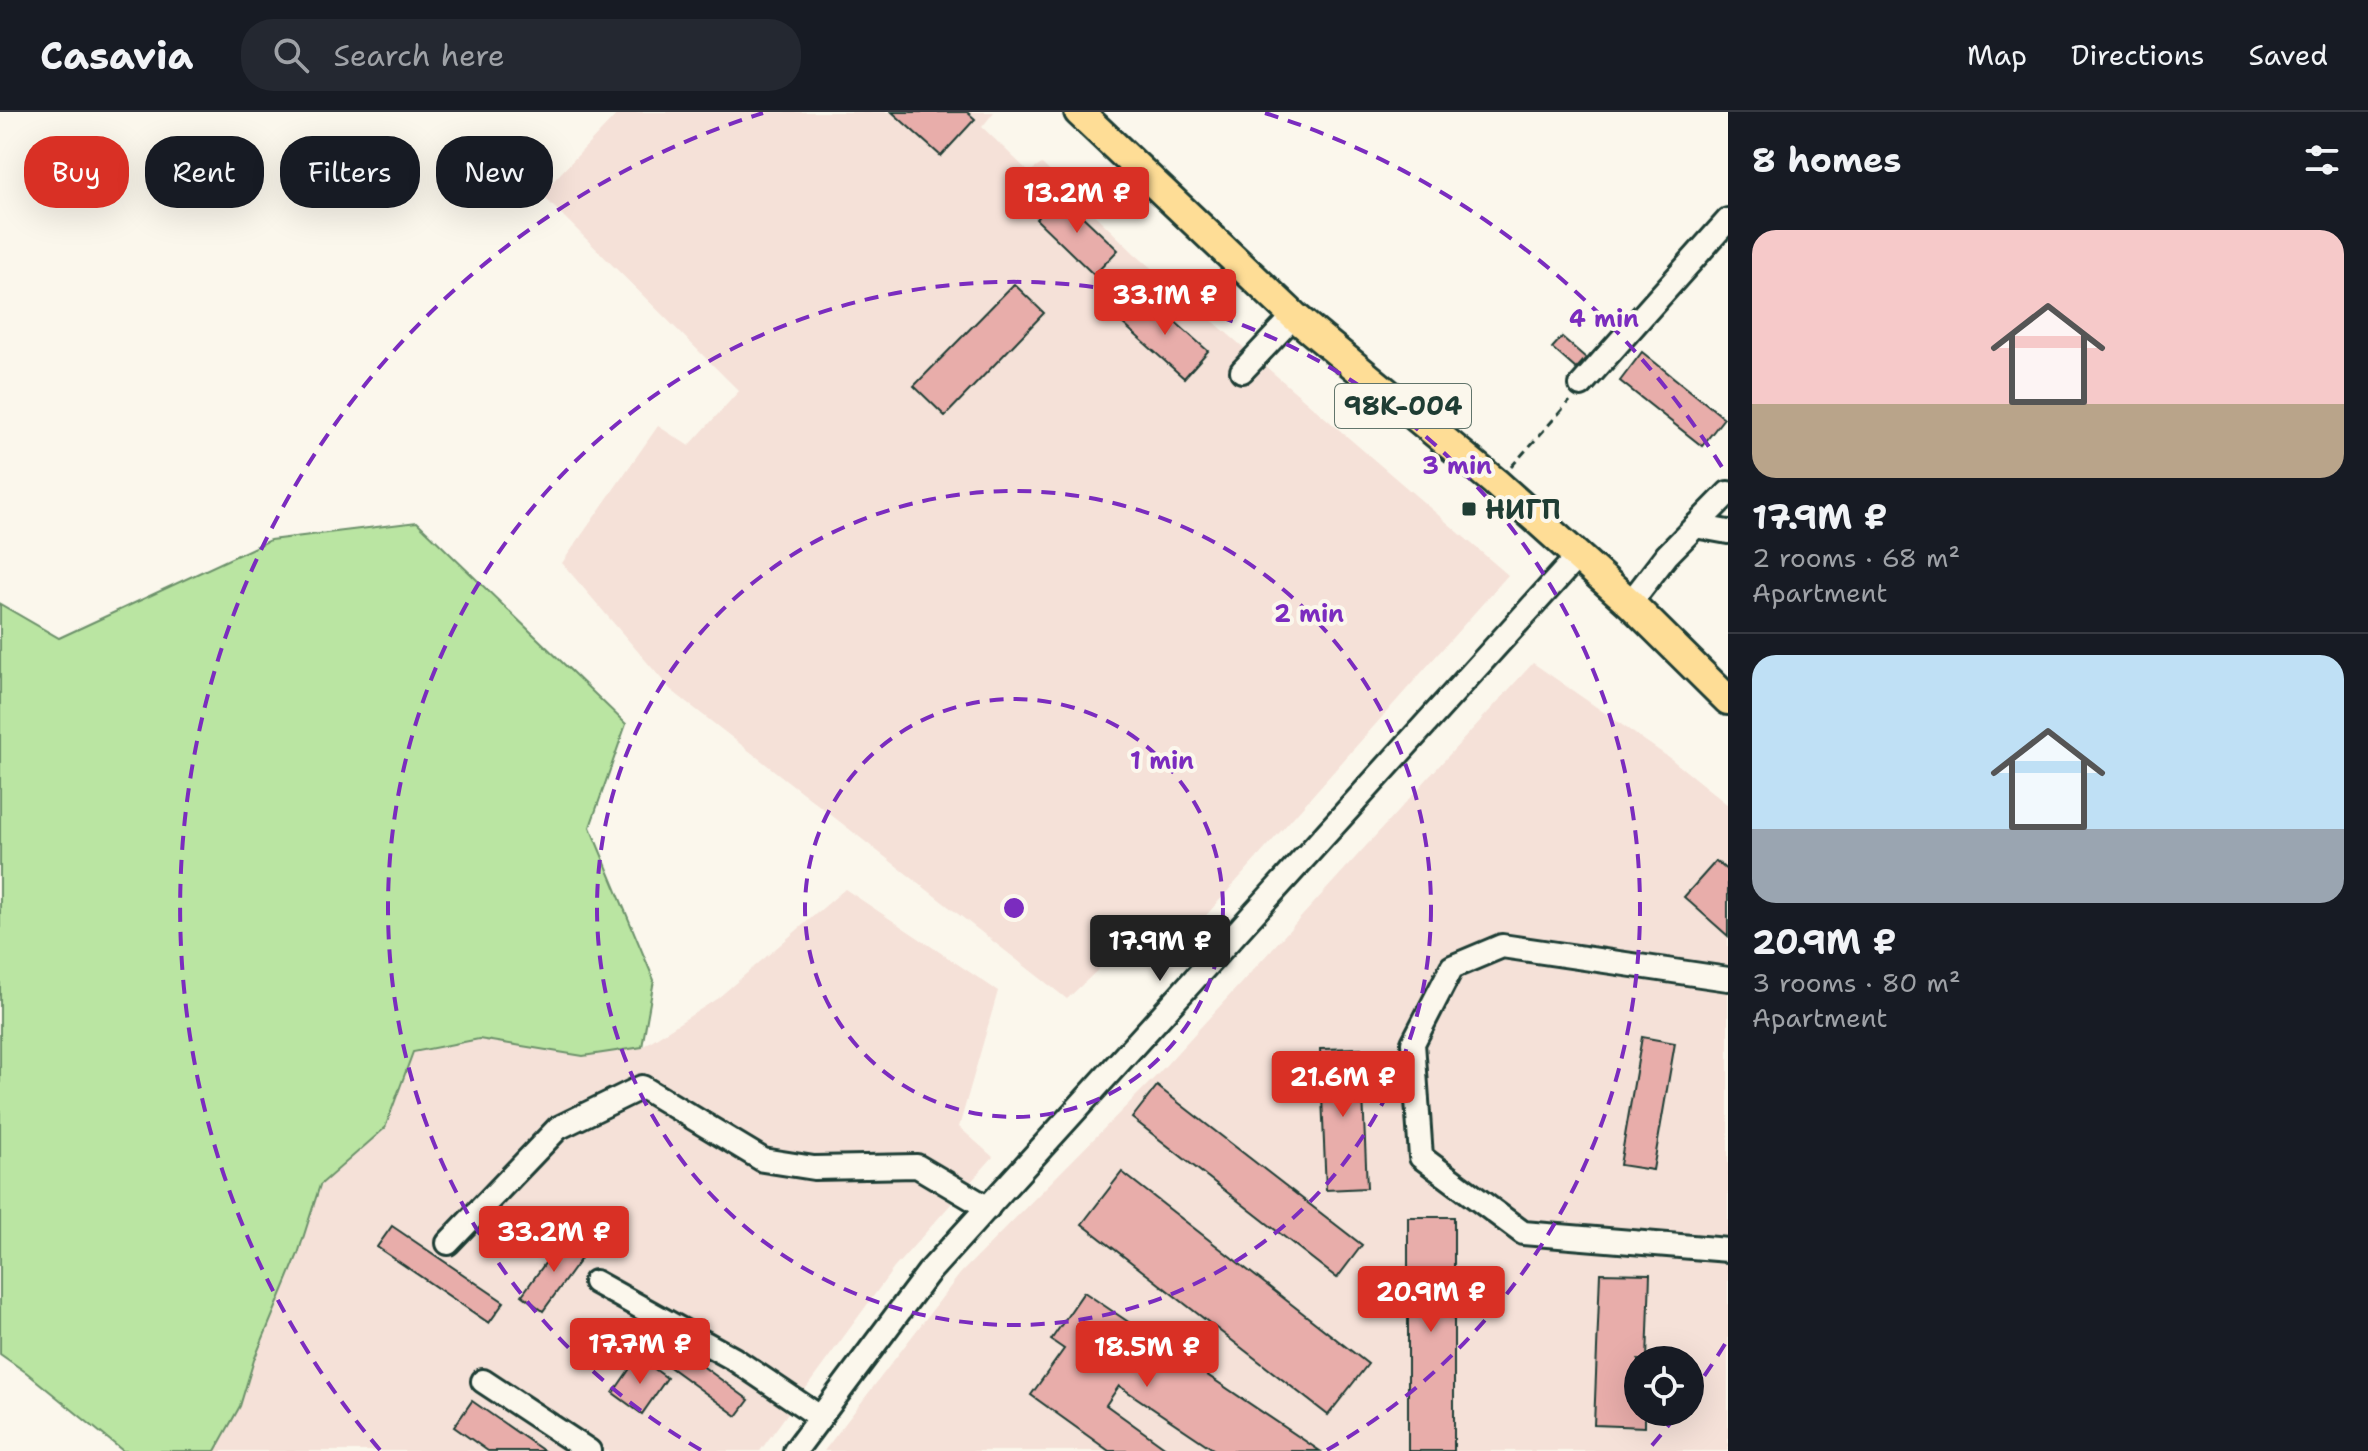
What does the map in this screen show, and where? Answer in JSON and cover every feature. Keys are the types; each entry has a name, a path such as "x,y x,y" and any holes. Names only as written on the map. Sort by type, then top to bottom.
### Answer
{"main road":[{"name":"98К-004","path":"1079,112 1294,316 1495,482 1576,558 1630,603 1728,700"}],"street":[{"path":"1581,385 1728,220"},
{"path":"1242,371 1294,316"},
{"path":"1630,603 1667,555 1728,493"},
{"path":"1695,526 1728,532"},
{"path":"795,1451 928,1273 1576,558"},
{"path":"1728,979 1502,946 1452,967 1413,1043 1421,1157 1523,1233 1728,1250"},
{"path":"448,1243 558,1128 642,1087 763,1160 814,1168 917,1166 988,1208"},
{"path":"595,1282 734,1359 820,1417"},
{"path":"483,1381 589,1451"}],"path":[{"path":"1527,451 1567,406"}],"shaded area":[{"path":"619,112 994,112 982,127 1029,172 1042,164 1135,254 1508,575 1170,956 1135,935 1067,999 671,690 562,563 658,426 689,446 739,391 553,206 553,181"},
{"path":"1533,663 1671,759 1728,805 1728,1451 824,1451 960,1274 1157,1075"},
{"path":"845,889 998,991 959,1127 993,1157 894,1268 760,1451 215,1451 240,1406 254,1360 298,1254 320,1185 385,1129 413,1052 479,1039 583,1056 642,1047 718,998"}],"green space":[{"path":"417,522 626,724 590,827 654,980 642,1047 583,1056 479,1039 413,1052 385,1128 320,1185 298,1254 254,1360 240,1406 215,1451 123,1451 0,1354 0,604 59,638 270,540"}],"building":[{"path":"892,112 967,112 975,119 941,156"},
{"path":"1059,194 1118,250 1094,275 1036,219"},
{"path":"1014,284 1044,313 945,416 914,386"},
{"path":"1146,296 1208,351 1184,378 1122,323"},
{"path":"1562,337 1586,358 1576,369 1552,348"},
{"path":"1642,352 1724,418 1702,446 1620,381"},
{"path":"1716,861 1728,871 1728,936 1684,897"},
{"path":"1642,1037 1675,1043 1653,1170 1620,1165"},
{"path":"1361,1048 1367,1188 1326,1190 1320,1049"},
{"path":"1157,1086 1362,1245 1337,1278 1132,1118"},
{"path":"1122,1172 1368,1364 1328,1415 1082,1224"},
{"path":"1408,1217 1454,1217 1454,1451 1408,1451"},
{"path":"392,1226 504,1302 489,1323 377,1247"},
{"path":"564,1237 585,1253 543,1311 522,1295"},
{"path":"1600,1273 1650,1274 1647,1346 1624,1346 1624,1426 1645,1427 1594,1425"},
{"path":"1084,1292 1320,1451 1216,1451 1119,1386 1106,1405 1170,1451 1109,1451 1031,1395 1064,1349 1051,1340"},
{"path":"679,1349 749,1400 737,1416 667,1365"},
{"path":"638,1357 667,1378 642,1414 613,1393"},
{"path":"472,1401 544,1451 488,1451 454,1427"}],"place":[{"name":"НИГП","path":"1469,509"}]}
